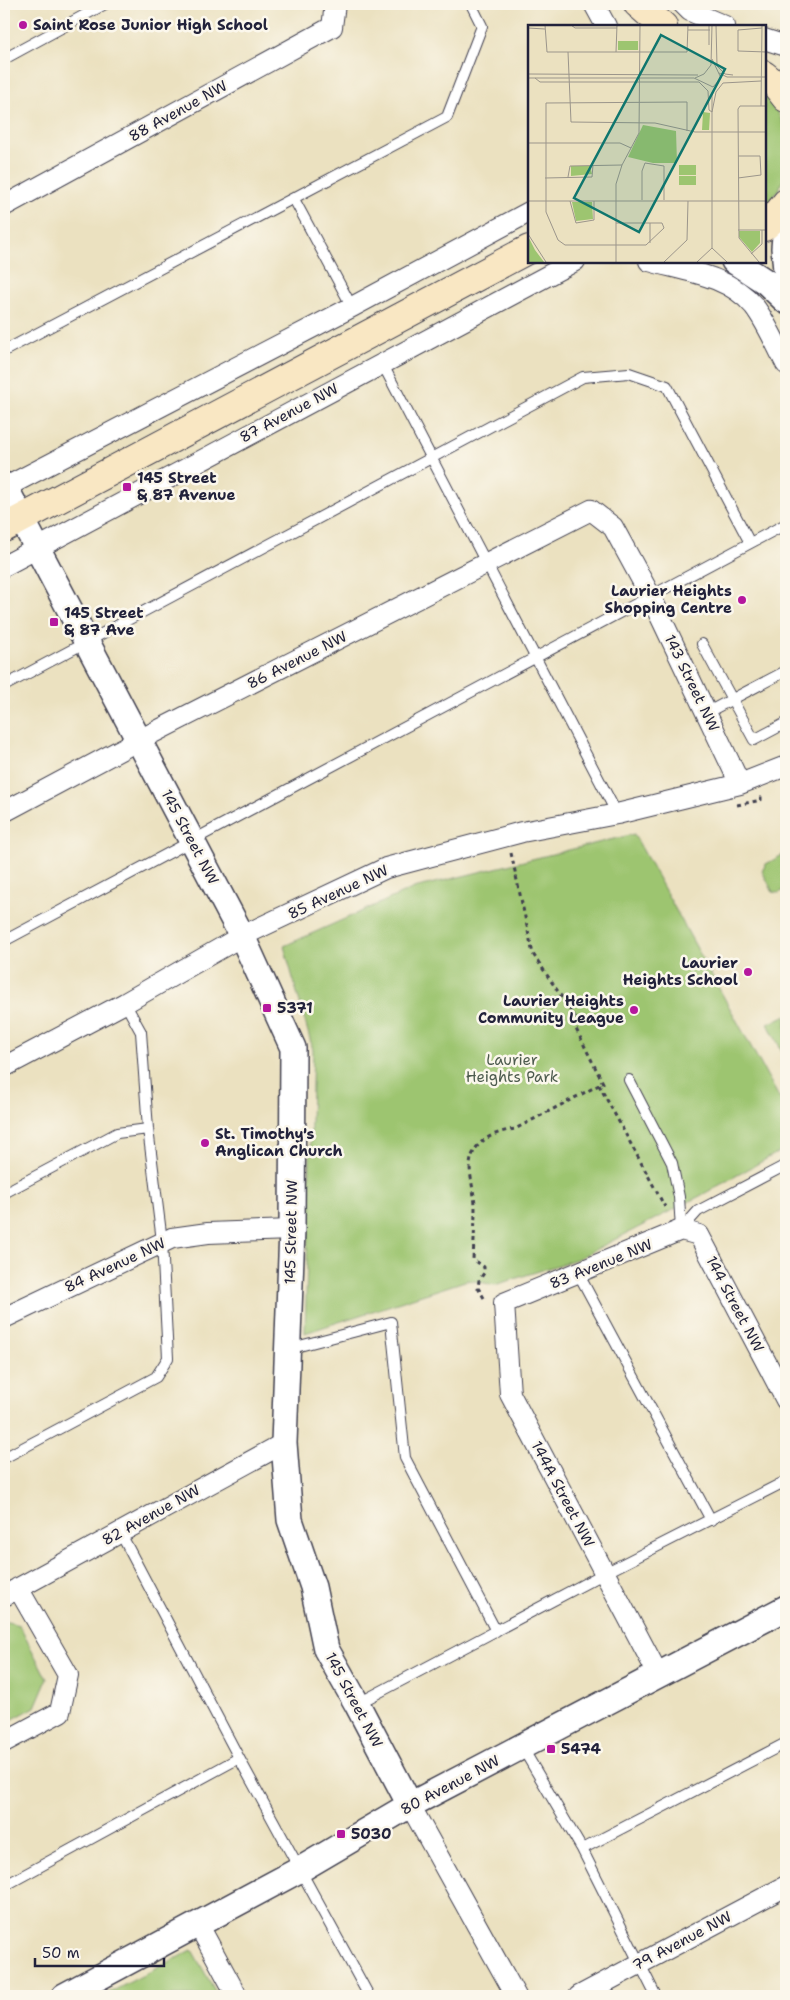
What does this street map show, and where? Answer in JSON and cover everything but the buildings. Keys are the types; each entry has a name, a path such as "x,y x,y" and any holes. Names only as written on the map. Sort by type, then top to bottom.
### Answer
{"main road":[{"path":"628,4 633,25"},
{"path":"638,4 662,25"},
{"path":"765,75 786,98"},
{"path":"765,226 786,203"},
{"path":"12,524 528,254"}],"street":[{"name":"88 Avenue NW","path":"4,206 332,27 335,4"},
{"path":"594,4 605,25"},
{"path":"682,4 690,11 723,25"},
{"path":"765,39 786,46"},
{"path":"765,74 786,78"},
{"path":"4,487 352,307 528,213"},
{"path":"786,224 784,248 786,270"},
{"path":"531,262 539,280"},
{"name":"87 Avenue NW","path":"4,566 573,262"},
{"path":"653,262 714,278 737,290 761,317 786,364"},
{"path":"736,262 766,282 786,301"},
{"name":"145 Street NW","path":"4,487 12,524 37,548 88,642 242,936 293,1048 292,1230 284,1443 290,1520 313,1587 326,1649 516,1996"},
{"name":"86 Avenue NW","path":"4,812 139,740 591,510"},
{"name":"143 Street NW","path":"591,510 613,527 650,597 740,784"},
{"name":"85 Avenue NW","path":"4,1067 125,1003 242,936 386,868 522,832 617,814 740,784 786,766"},
{"name":"84 Avenue NW","path":"4,1316 172,1238 208,1233 292,1230"},
{"name":"83 Avenue NW","path":"496,1298 578,1273 690,1233"},
{"name":"144 Street NW","path":"690,1233 786,1400"},
{"name":"144A Street NW","path":"496,1298 510,1394 658,1674"},
{"name":"82 Avenue NW","path":"4,1742 60,1712 68,1675 11,1592 284,1443"},
{"name":"80 Avenue NW","path":"64,1996 301,1869 410,1805 786,1608"},
{"name":"79 Avenue NW","path":"578,1996 786,1886"},
{"path":"198,1924 238,1996"}],"lane":[{"path":"4,59 105,4"},
{"path":"4,351 448,117 482,26 471,4"},
{"path":"294,199 352,307"},
{"path":"382,363 617,814"},
{"path":"4,686 583,377 629,373 666,386 750,543"},
{"path":"4,940 786,524"},
{"path":"702,644 754,740 786,723"},
{"path":"706,713 786,671"},
{"path":"4,1458 156,1377 168,1358 162,1241 148,1129 142,1032 125,1003"},
{"path":"629,1080 672,1163 679,1197 690,1233"},
{"path":"4,1193 118,1133 148,1129"},
{"path":"690,1233 698,1212 786,1165"},
{"path":"578,1273 711,1520"},
{"path":"288,1349 391,1322 405,1458 496,1631"},
{"path":"357,1704 605,1573 786,1481"},
{"path":"120,1532 369,1996"},
{"path":"582,1849 786,1743"},
{"path":"521,1746 582,1849 656,1996"},
{"path":"4,1886 240,1758"}],"path":[{"path":"732,806 761,800 762,776"},
{"path":"496,1298 484,1298 478,1288 479,1280 484,1273 484,1267 473,1260 475,1203 470,1164 478,1146 486,1137 500,1131 515,1130 603,1084 574,1027 575,1017 534,954 510,853 520,851"},
{"path":"598,1085 669,1214"}],"green space":[{"path":"765,95 776,108 786,131 785,175 779,189 765,207"},
{"name":"Laurier Heights Park","path":"634,834 786,1110 786,1148 700,1196 577,1259 495,1285 468,1280 305,1333 313,1050 284,946 414,888"},
{"path":"786,853 786,889 779,893 773,892 762,871 766,864"},
{"path":"786,1015 786,1059 768,1024"},
{"path":"4,1621 19,1625 47,1679 35,1707 4,1724"},
{"path":"192,1950 218,1996 103,1996"}],"place":[{"name":"Saint Rose Junior High School","path":"23,25"},
{"name":"145 Street & 87 Avenue","path":"127,487"},
{"name":"Laurier Heights Shopping Centre","path":"742,600"},
{"name":"145 Street & 87 Ave","path":"54,622"},
{"name":"Laurier Heights School","path":"748,972"},
{"name":"5371","path":"267,1008"},
{"name":"Laurier Heights Community League","path":"634,1010"},
{"name":"St. Timothy's Anglican Church","path":"205,1143"},
{"name":"5474","path":"551,1749"},
{"name":"5030","path":"341,1834"}]}
